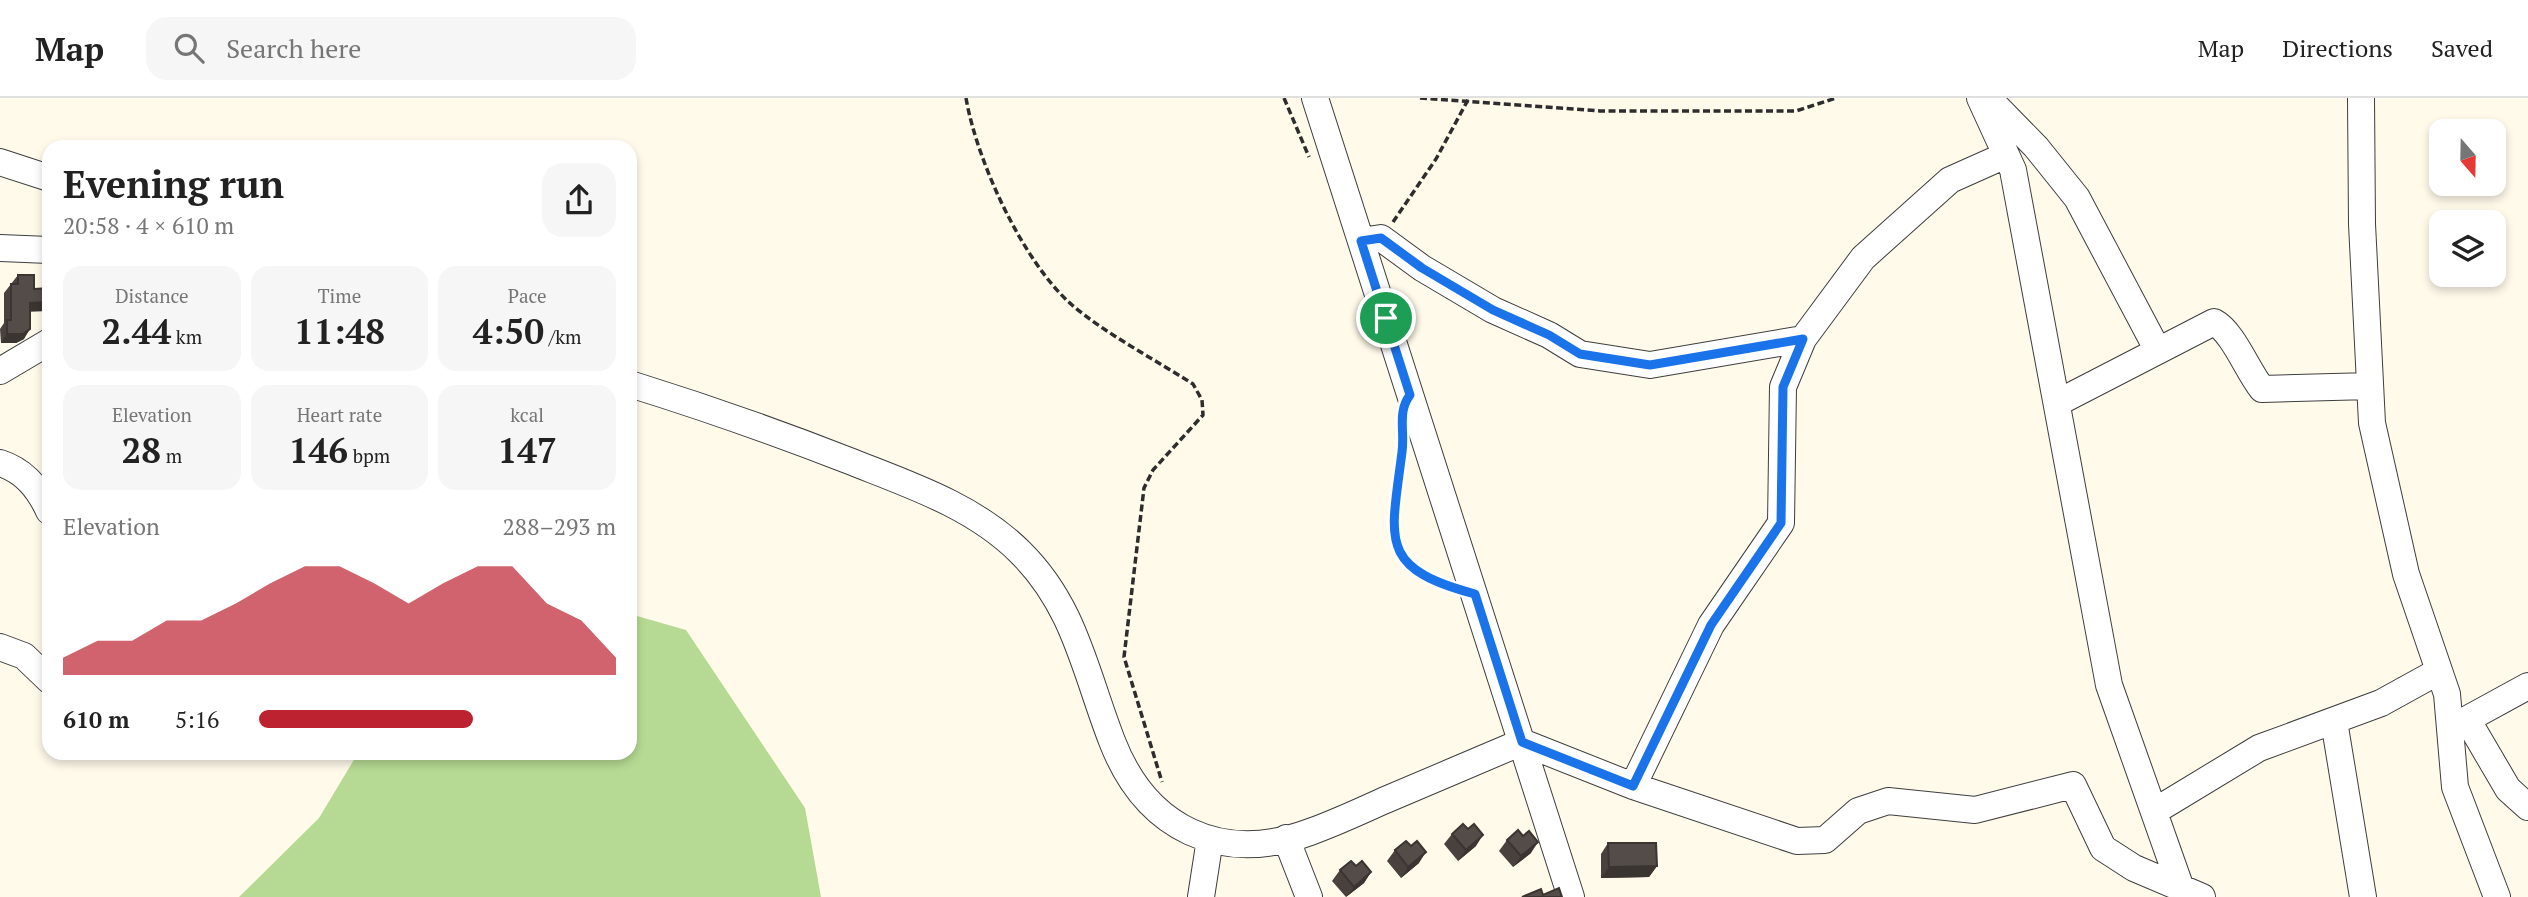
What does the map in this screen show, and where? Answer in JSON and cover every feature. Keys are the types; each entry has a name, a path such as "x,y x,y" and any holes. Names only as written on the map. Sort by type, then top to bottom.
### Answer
{"street":[{"path":"1315,98 1371,239 1475,594 1571,897"},
{"path":"1980,98 2013,170 2109,685 2189,894"},
{"path":"1989,98 2036,147 2077,198 2157,349"},
{"path":"2361,98 2362,223 2372,423 2406,574 2459,724 2508,789 2528,807"},
{"path":"1633,786 1711,625 1781,523 1783,387 1803,339 1863,258 1950,180 2006,155"},
{"path":"0,162 42,176"},
{"path":"1371,239 1493,310 1549,335 1580,354 1650,365 1803,339"},
{"path":"0,248 42,250"},
{"path":"2057,403 2157,349 2214,322 2225,328 2246,369 2262,389 2370,386"},
{"path":"0,371 42,346"},
{"path":"637,386 733,416 919,488 979,520 1017,549 1043,576 1061,603 1128,777 1147,802 1168,821 1193,834 1225,843 1260,844 1308,833 1522,742 1633,786 1797,841 1825,840 1858,811 1888,800 1975,810 2073,785 2103,848 2134,868 2189,894"},
{"path":"0,463 26,477 42,497"},
{"path":"0,647 24,656 42,673"},
{"path":"2155,811 2259,748 2381,703 2439,671"},
{"path":"2459,724 2528,686"},
{"path":"2334,721 2363,897"},
{"path":"2459,724 2455,787 2497,897"},
{"path":"1286,838 1309,897"},
{"path":"1201,897 1210,839"}],"path":[{"path":"966,98 978,152 1045,279 1074,306 1193,384 1202,400 1203,415 1153,470 1144,488 1125,631 1124,657 1164,788"},
{"path":"1420,98 1600,111 1796,111 1836,98"},
{"path":"1371,239 1436,159 1469,100"},
{"path":"1403,443 1395,528 1397,549 1409,567 1434,584 1475,594"}],"green space":[{"path":"637,616 686,630 805,808 821,897 239,897 319,818 354,760 637,760"}],"building":[{"path":"18,275 34,275 34,289 42,288 42,302 30,303 30,329 23,334 7,334 7,320 11,320 11,284 18,284"},
{"path":"1463,824 1468,829 1474,824 1483,835 1466,850 1452,834"},
{"path":"1518,830 1523,836 1529,831 1538,842 1521,856 1507,840"},
{"path":"1406,841 1411,846 1417,841 1426,852 1408,867 1395,850"},
{"path":"1608,843 1656,843 1657,866 1609,867"},
{"path":"1351,861 1356,866 1362,861 1371,872 1354,887 1340,870"},
{"path":"1559,888 1562,897 1522,897 1541,889 1543,895"}],"route":[{"path":"1381,238 1422,268 1493,310 1549,335 1580,354 1650,365 1710,352 1803,339 1783,387 1781,523 1711,625 1633,786 1522,742 1475,594 1434,584 1409,567 1397,549 1395,528 1403,443 1402,406 1410,395 1386,318 1361,241 1381,238"}]}
